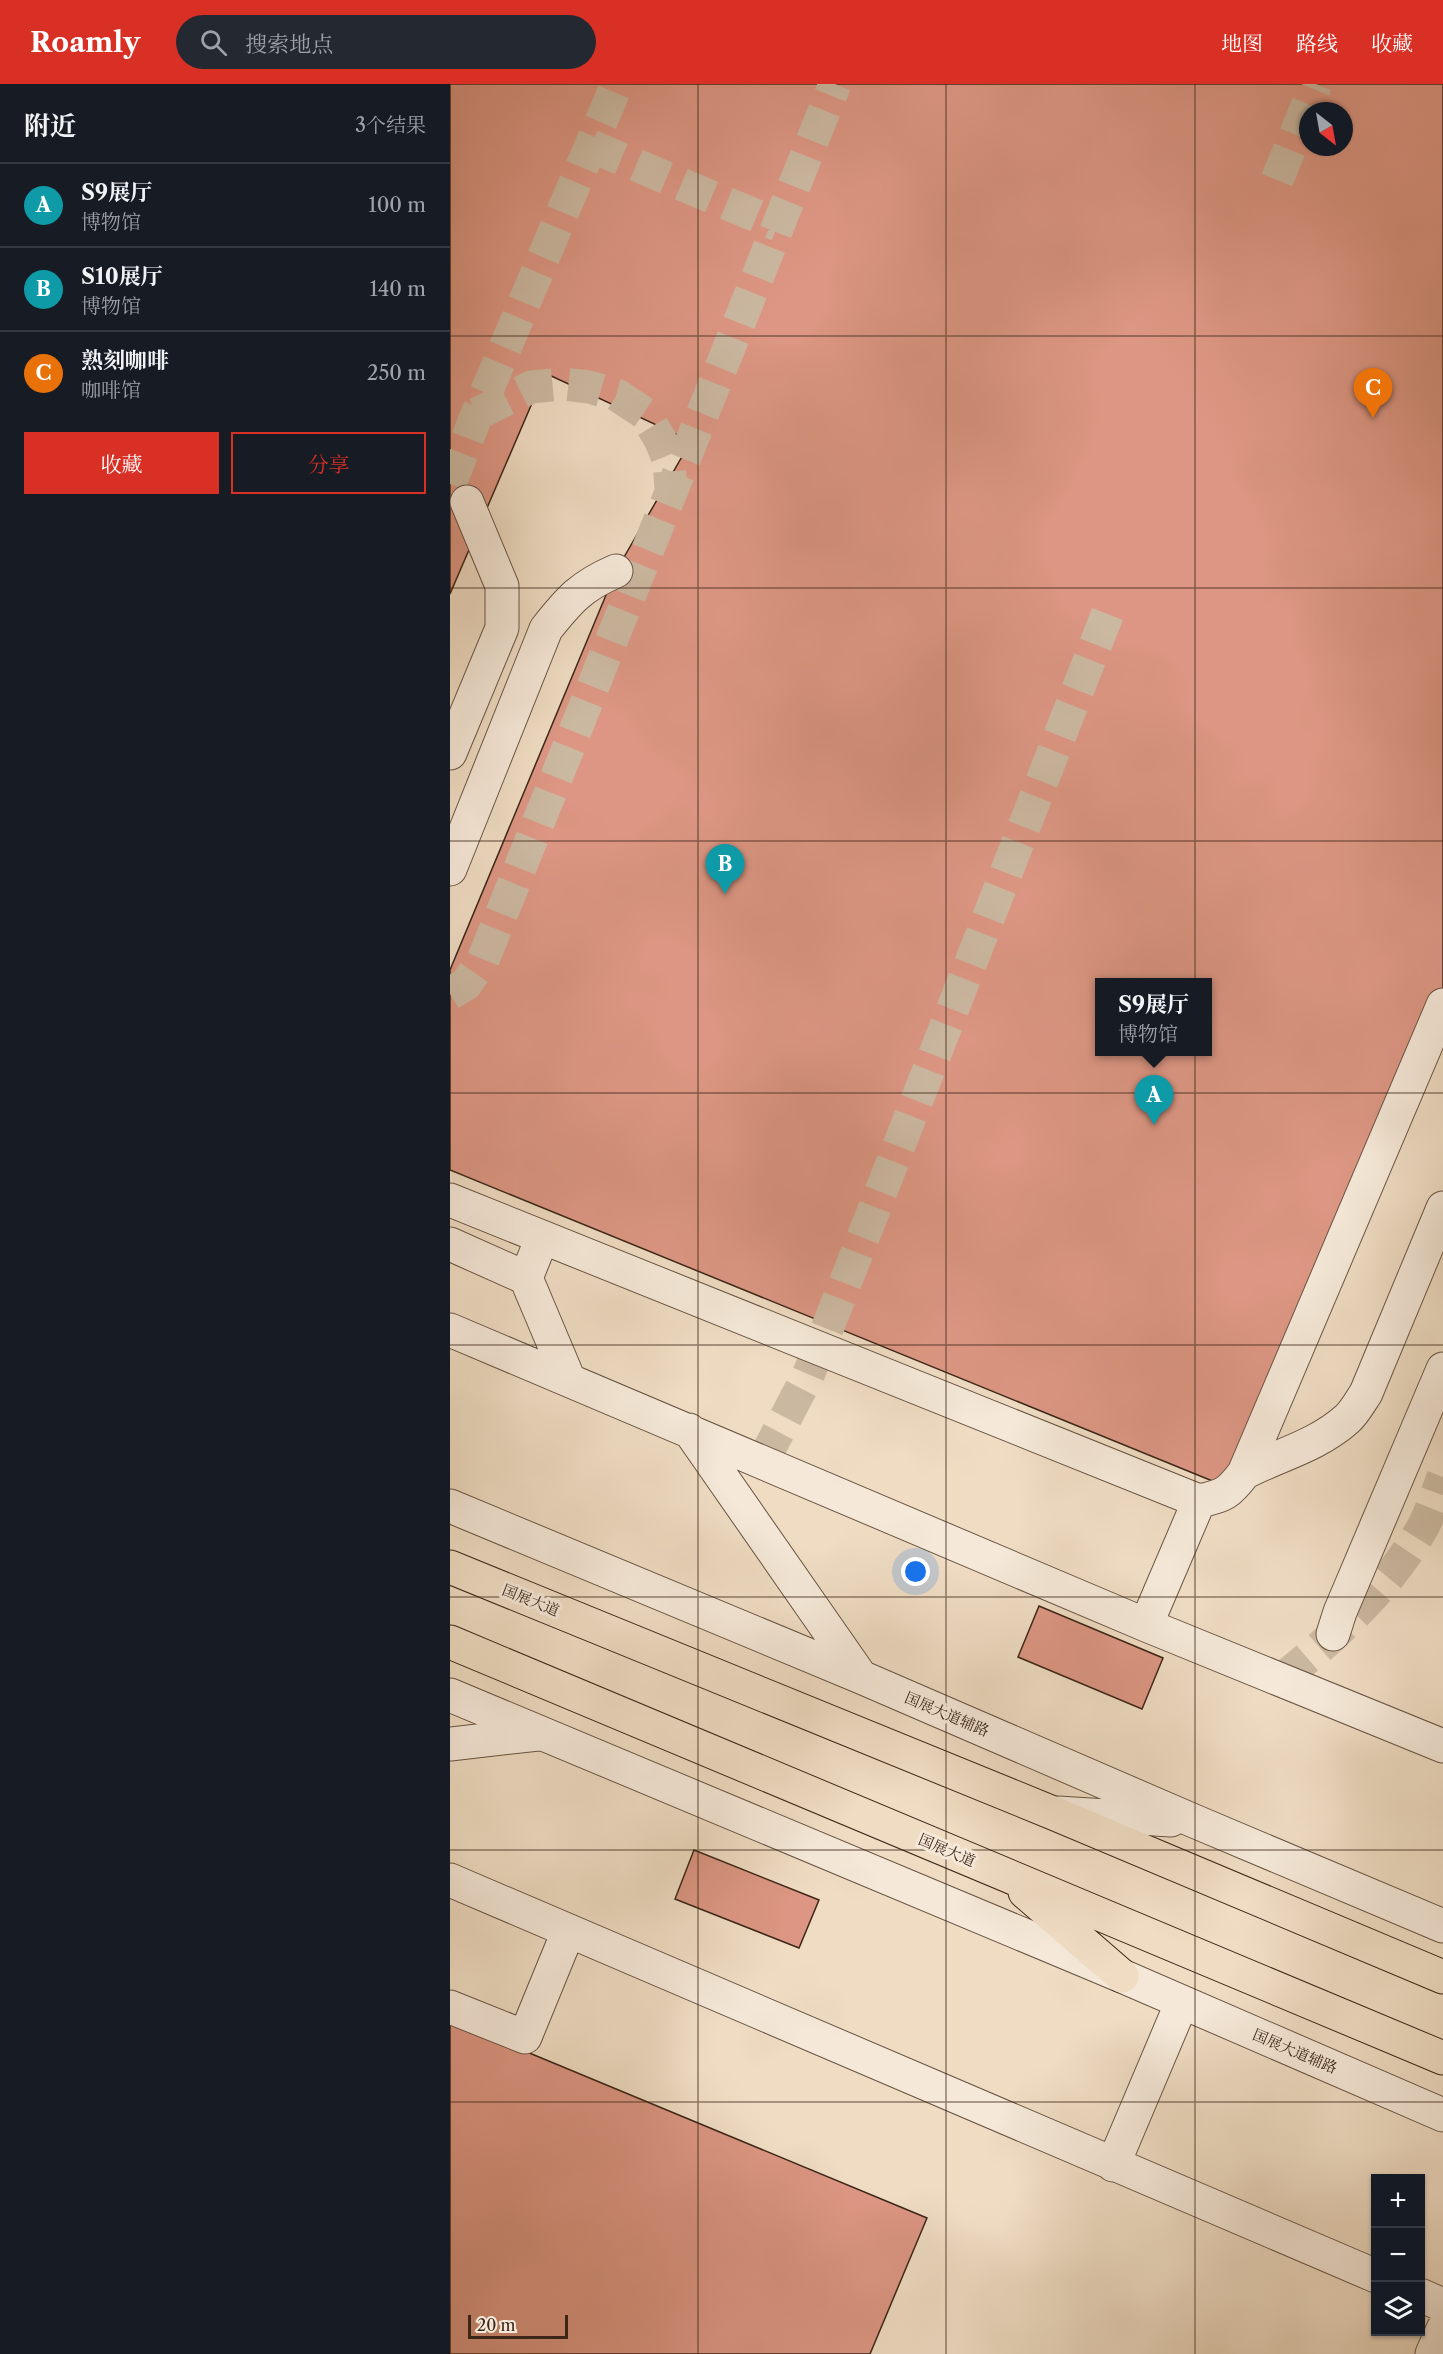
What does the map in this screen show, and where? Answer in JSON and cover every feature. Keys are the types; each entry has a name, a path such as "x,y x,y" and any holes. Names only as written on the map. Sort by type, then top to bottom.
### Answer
{"main road":[{"name":"国展大道","path":"450,1567 1053,1813 1443,1977"},
{"name":"国展大道","path":"450,1642 1443,2058"},
{"path":"1004,1873 1122,1976"}],"street":[{"path":"450,753 502,628 502,586 467,502"},
{"path":"450,869 546,629 572,597 595,580 616,571"},
{"path":"450,1200 831,1351 1199,1501 1216,1498 1232,1490 1244,1473 1443,1005"},
{"path":"1244,1473 1268,1460 1298,1450 1324,1436 1348,1418 1366,1393 1443,1208"},
{"path":"526,1278 542,1238"},
{"path":"450,1244 526,1278 569,1380"},
{"path":"450,1330 689,1429 1146,1625 1443,1746"},
{"path":"1334,1634 1340,1612 1443,1369"},
{"path":"689,1429 861,1677"},
{"path":"1146,1625 1199,1501"},
{"name":"国展大道辅路","path":"450,1506 861,1677 1443,1926"},
{"name":"国展大道辅路","path":"450,1695 1122,1976 1443,2115"},
{"path":"450,1744 542,1733"},
{"path":"1053,1813 1194,1821"},
{"path":"450,1880 1371,2274"},
{"path":"450,2007 525,2037 568,1932"},
{"path":"1113,2164 1182,2002"},
{"path":"1425,2297 1443,2305"},
{"path":"1432,2354 1443,2329"}],"building":[{"path":"450,84 1443,84 1443,1002 1232,1489 450,1170 450,970 616,571 691,441 545,373 450,594"},
{"path":"1039,1606 1163,1658 1142,1709 1018,1657"},
{"path":"694,1850 819,1900 799,1948 675,1899"},
{"path":"450,2020 927,2218 870,2354 450,2354"}],"tunnel":[{"path":"450,484 477,414 617,84"},
{"path":"450,994 466,984 483,960 835,84"},
{"path":"1277,180 1316,84"},
{"path":"591,146 778,225"},
{"path":"477,414 531,387 562,384 589,387 617,395 644,413 660,439 669,461 671,490"},
{"path":"763,1461 820,1347 1113,600"},
{"path":"1282,1679 1358,1612 1391,1574 1424,1526 1443,1477"}],"place":[{"name":"熟刻咖啡","path":"1373,418"},
{"name":"S10展厅","path":"725,894"},
{"name":"S9展厅","path":"1154,1125"}]}
